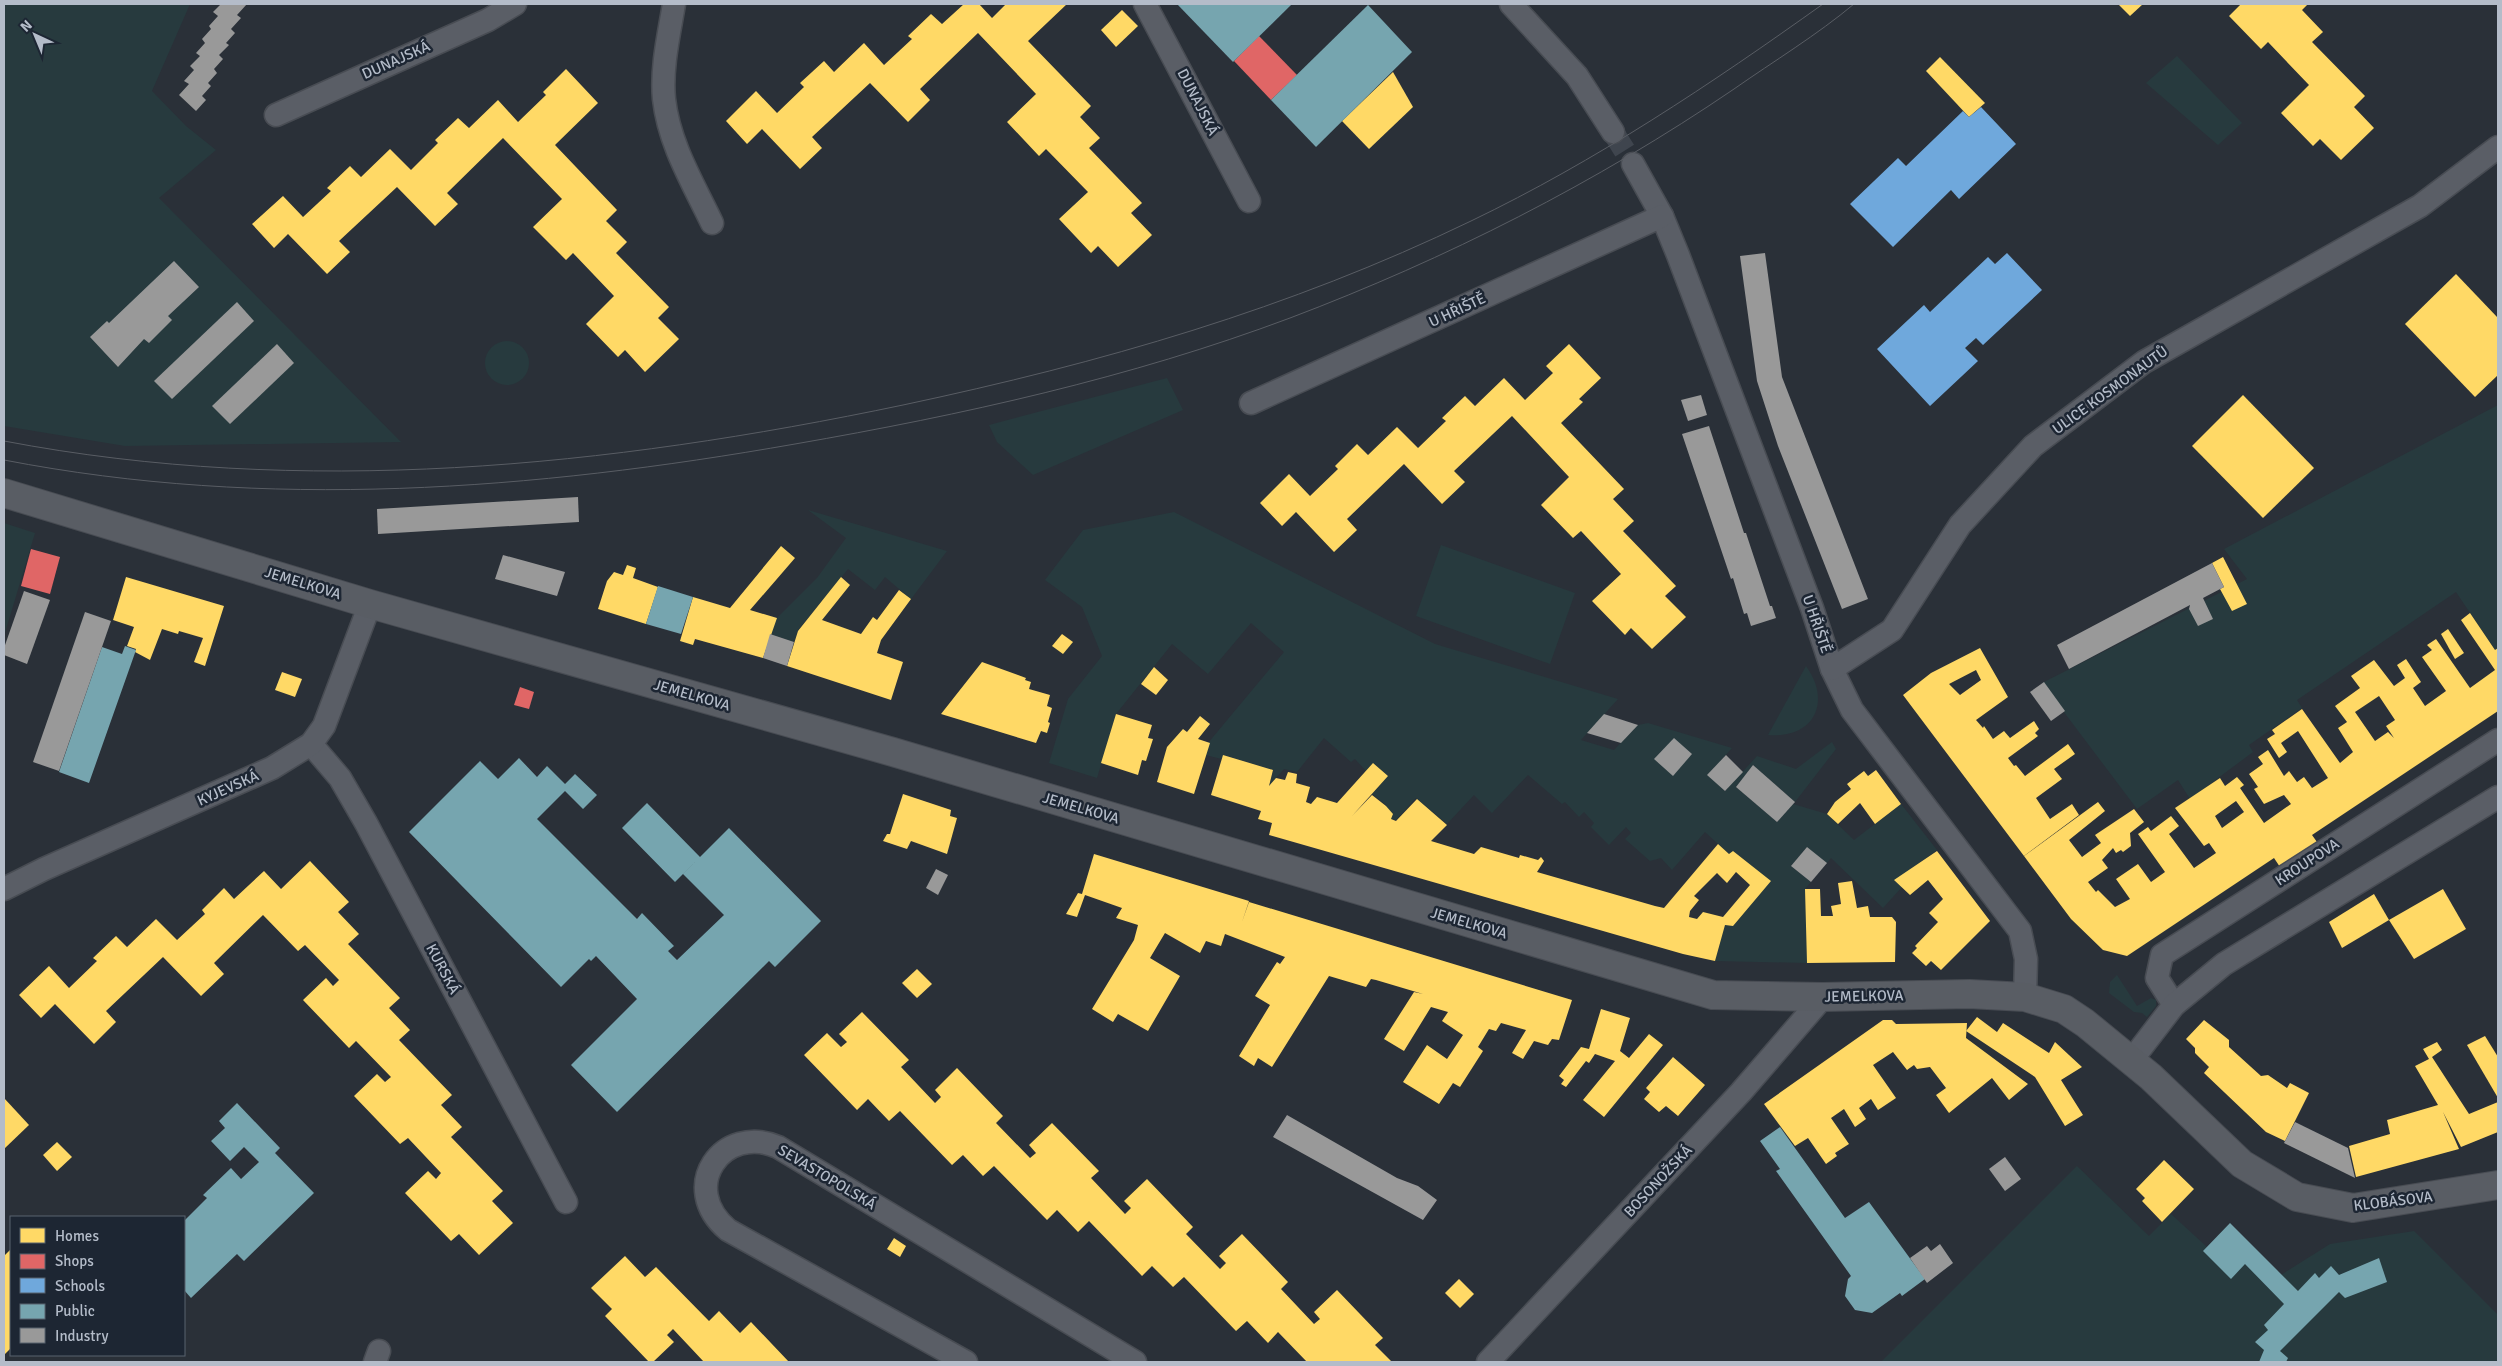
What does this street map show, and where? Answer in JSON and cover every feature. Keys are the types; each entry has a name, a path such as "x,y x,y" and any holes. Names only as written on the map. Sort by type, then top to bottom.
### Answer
{"street":[{"name":"DUNAJSKÁ","path":"276,115 488,20 515,4"},
{"path":"674,4 664,72 664,97 668,124 677,151 712,223"},
{"name":"DUNAJSKÁ","path":"1145,4 1249,201"},
{"path":"1511,4 1577,76 1613,132"},
{"name":"ULICE KOSMONAUTŮ","path":"1832,668 1892,630 1960,525 2033,446 2144,362 2420,206 2498,147"},
{"name":"U HŘIŠTĚ","path":"1632,164 1662,216 1722,368 1812,608 1832,668 1852,710 2020,931 2026,959 2025,997"},
{"name":"U HŘIŠTĚ","path":"1251,403 1662,216"},
{"name":"JEMELKOVA","path":"4,493 370,604 892,752 1713,995 1823,997 1969,994 2025,997 2064,1009 2085,1023 2141,1069"},
{"name":"KYJEVSKÁ","path":"4,889 44,869 272,768 311,744 324,726 370,604"},
{"name":"KROUPOVA","path":"2174,1005 2157,978 2162,956 2498,740"},
{"name":"KURSKÁ","path":"311,744 340,778 366,823 566,1202"},
{"path":"2141,1069 2174,1005 2224,964 2498,797"},
{"name":"BOSONOŽSKÁ","path":"1488,1362 1741,1092 1823,997"},
{"name":"KLOBÁSOVA","path":"2141,1069 2242,1164 2297,1197 2353,1208 2498,1185"},
{"name":"SEVASTOPOLSKÁ","path":"966,1362 728,1230 715,1217 704,1194 706,1179 714,1162 726,1151 741,1143 756,1141 778,1147 1134,1362"}],"green space":[{"path":"4,4 190,4 152,91 186,126 216,150 159,198 401,442 125,446 4,426"},
{"path":"2177,56 2242,123 2218,145 2146,83"},
{"path":"503,341 511,341 523,347 529,363 523,379 511,385 503,385 491,379 485,367 485,359 491,347"},
{"path":"1167,378 1183,410 1033,475 997,442 989,425"},
{"path":"2498,405 2498,648 2495,650 2456,592 2297,700 2302,708 2249,745 2253,752 2190,799 2178,780 2137,809 2042,683 2247,579 2224,549"},
{"path":"808,510 947,551 911,599 885,577 875,590 848,569 798,630 794,642 770,634 774,621 817,578 846,538"},
{"path":"1174,512 1435,644 1618,699 1581,740 1614,750 1638,725 1648,723 1732,748 1708,775 1725,791 1757,756 1796,769 1832,742 1836,749 1795,802 1753,765 1736,787 1777,822 1793,804 1827,814 1854,840 1901,804 1937,850 1896,880 1902,887 1883,908 1831,858 1827,863 1806,848 1791,866 1811,882 1805,889 1807,963 1715,961 1725,925 1733,926 1770,881 1733,851 1729,854 1705,832 1672,870 1661,858 1650,861 1625,839 1631,833 1626,827 1609,845 1591,827 1594,823 1584,812 1579,817 1565,802 1562,804 1528,775 1492,813 1474,795 1447,824 1416,798 1396,820 1391,819 1386,805 1372,794 1388,776 1373,763 1366,771 1355,759 1351,762 1324,738 1297,772 1284,769 1269,786 1273,770 1224,755 1222,759 1205,755 1208,743 1284,652 1251,623 1208,674 1172,644 1116,714 1097,778 1049,763 1068,699 1102,656 1082,607 1045,580 1083,530"},
{"path":"4,523 35,533 4,636"},
{"path":"1441,545 1575,593 1550,664 1416,616"},
{"path":"1806,666 1814,679 1817,693 1818,705 1814,716 1797,731 1784,735 1768,735"},
{"path":"2117,975 2137,1006 2151,998 2156,1000 2156,1006 2147,1017 2142,1013 2134,1012 2109,993 2110,982"},
{"path":"2077,1166 2149,1236 2171,1214 2207,1247 2281,1275 2330,1244 2414,1231 2498,1315 2498,1362 1881,1362"}],"building: Homes":[{"path":"964,4 979,4 992,18 1006,4 1067,4 1028,41 1091,106 1080,117 1100,138 1089,148 1142,203 1131,213 1152,235 1118,267 1098,246 1091,253 1059,219 1088,192 1046,149 1039,156 1007,122 1036,94 978,33 920,89 930,100 908,122 870,83 812,137 822,148 800,169 762,129 747,144 726,121 756,91 777,113 804,87 800,83 824,61 834,72 864,43 884,65 912,39 908,36 931,14 942,24"},
{"path":"2118,4 2143,4 2130,16"},
{"path":"2241,4 2308,4 2302,10 2323,32 2312,42 2365,96 2354,107 2374,128 2341,160 2320,139 2313,146 2281,113 2309,85 2268,42 2261,49 2229,16"},
{"path":"1122,10 1138,26 1116,47 1101,30"},
{"path":"1940,57 1985,103 1969,117 1926,71"},
{"path":"566,69 598,103 555,145 617,210 606,221 627,242 616,253 669,307 658,318 679,339 645,372 625,350 618,357 586,324 614,296 573,253 566,260 533,227 562,199 503,138 447,193 458,204 435,226 397,187 339,241 350,252 327,274 288,234 274,248 252,224 283,196 303,217 331,191 327,188 350,166 361,177 390,149 411,170 438,143 435,140 458,118 469,128 498,100 518,122 546,95 543,92"},
{"path":"1393,72 1413,107 1369,149 1342,121"},
{"path":"2456,274 2498,318 2498,375 2475,397 2405,324"},
{"path":"1569,344 1601,378 1579,399 1583,402 1561,423 1624,489 1613,499 1634,521 1623,531 1676,586 1665,596 1686,617 1652,649 1631,628 1625,635 1592,601 1621,574 1581,531 1573,538 1541,505 1569,477 1512,416 1454,471 1465,482 1442,504 1404,464 1347,519 1357,530 1334,552 1296,512 1282,526 1260,503 1289,474 1310,496 1338,469 1335,466 1357,444 1368,455 1397,427 1418,448 1446,421 1442,418 1465,396 1475,406 1504,378 1525,400 1553,373 1546,366"},
{"path":"2243,395 2314,468 2263,518 2192,446"},
{"path":"781,546 795,558 750,610 777,618 763,658 695,639 693,645 680,641 693,597 730,608"},
{"path":"2223,557 2247,604 2232,611 2220,589 2224,587 2212,563"},
{"path":"627,565 636,568 633,578 658,587 646,624 598,609 607,581 614,572 623,575"},
{"path":"126,577 224,606 205,666 194,662 203,638 179,631 178,634 162,629 150,660 135,652 136,649 127,646 134,627 113,620"},
{"path":"841,577 850,585 822,620 861,634 873,617 877,620 899,590 911,599 881,640 877,653 903,662 891,700 787,666 798,631"},
{"path":"2470,613 2495,650 2498,648 2498,711 2312,835 2317,842 2280,867 2274,858 2127,956 2103,950 2071,919 2024,856 2098,802 2105,811 2069,840 2082,857 2101,843 2095,835 2134,809 2144,822 2130,833 2131,846 2123,852 2121,850 2116,853 2113,848 2102,860 2108,868 2088,882 2096,892 2098,890 2115,907 2130,899 2116,879 2138,864 2151,882 2165,872 2138,834 2148,827 2151,831 2171,816 2179,826 2169,834 2194,868 2216,853 2209,843 2204,846 2175,808 2220,778 2225,786 2237,777 2244,785 2240,788 2264,823 2291,804 2284,795 2264,804 2254,789 2258,787 2249,774 2263,764 2258,757 2268,750 2284,776 2289,771 2297,782 2304,777 2312,788 2328,778 2298,731 2281,743 2287,752 2279,758 2267,739 2275,734 2272,730 2302,709 2340,763 2353,752 2338,728 2347,722 2335,706 2360,688 2351,676 2374,660 2394,686 2405,678 2397,665 2406,659 2421,682 2413,688 2425,706 2446,691 2422,657 2432,650 2427,645 2436,639 2470,688 2495,670 2461,620","holes":["2379,696 2395,720 2386,726 2394,738 2388,732 2375,741 2355,712","2236,801 2244,812 2222,828 2215,816"]},
{"path":"2448,629 2464,653 2455,659 2441,634"},
{"path":"1062,634 1073,642 1063,654 1052,646"},
{"path":"1980,648 2008,697 1976,720 1983,728 1984,726 1993,739 2004,731 2010,738 2034,721 2039,729 2035,733 2038,736 2008,758 2014,766 2016,765 2025,776 2068,744 2075,754 2054,769 2062,779 2036,798 2050,819 2072,804 2079,815 2024,856 1903,695 1931,673","holes":["1976,670 1981,680 1960,695 1949,684"]},
{"path":"982,662 1026,678 1025,680 1031,682 1029,689 1050,695 1047,706 1052,708 1048,722 1050,723 1047,733 1041,731 1036,743 941,714"},
{"path":"1154,667 1168,680 1156,695 1141,684"},
{"path":"282,672 302,679 295,697 275,690"},
{"path":"1116,714 1152,725 1148,738 1153,739 1146,761 1142,760 1138,775 1101,763"},
{"path":"1200,716 1210,724 1198,739 1210,743 1194,794 1157,782 1167,747 1183,729 1187,732"},
{"path":"1223,755 1273,770 1269,786 1276,778 1285,780 1288,772 1297,774 1296,783 1310,787 1306,802 1311,804 1317,797 1337,803 1373,763 1388,776 1352,816 1372,795 1386,806 1393,814 1391,819 1396,821 1417,799 1447,825 1431,841 1474,854 1481,847 1519,858 1520,855 1538,860 1541,857 1544,861 1537,872 1664,908 1718,844 1729,854 1733,851 1771,881 1733,926 1725,925 1715,961 1683,954 1269,835 1272,823 1258,819 1261,811 1211,795","holes":["1736,872 1750,885 1723,917 1703,912 1697,919 1689,917 1690,911 1699,900 1694,896 1717,873 1727,883"]},
{"path":"1876,770 1901,804 1875,824 1860,803 1838,824 1827,814 1835,802 1851,789 1847,784 1864,771 1868,776"},
{"path":"903,794 951,810 950,816 957,818 947,854 911,841 907,849 883,841 887,834 890,834"},
{"path":"1937,851 1990,921 1941,970 1931,961 1926,966 1912,953 1917,948 1915,946 1938,922 1929,913 1943,899 1928,880 1910,895 1894,880"},
{"path":"1094,854 1249,901 1242,922 1249,902 1572,1000 1559,1040 1552,1039 1548,1045 1534,1041 1523,1059 1512,1053 1526,1030 1501,1023 1496,1031 1489,1029 1478,1047 1483,1051 1460,1087 1453,1083 1439,1104 1403,1082 1427,1045 1447,1059 1463,1035 1442,1021 1448,1012 1431,1007 1404,1051 1384,1039 1414,992 1423,994 1371,979 1366,987 1329,976 1272,1067 1258,1058 1254,1066 1239,1056 1270,1005 1255,996 1277,962 1280,964 1285,957 1225,934 1221,946 1206,941 1200,953 1165,933 1150,958 1180,976 1148,1031 1118,1014 1113,1022 1092,1009 1134,940 1138,925 1116,918 1122,908 1085,895 1077,917 1066,914 1078,893 1082,894"},
{"path":"310,861 349,902 338,912 359,934 348,944 400,998 389,1008 410,1030 399,1040 452,1095 441,1105 462,1127 451,1137 503,1191 492,1201 513,1223 479,1255 459,1234 451,1241 405,1193 428,1171 436,1179 441,1173 408,1138 400,1144 354,1096 377,1074 385,1082 391,1077 356,1041 349,1048 303,1000 326,978 333,986 339,980 305,945 298,951 263,915 214,963 224,974 201,996 163,957 106,1011 116,1022 94,1044 55,1004 41,1018 19,995 49,966 69,988 97,961 93,958 116,936 127,947 156,919 177,940 205,914 202,910 224,888 234,899 264,871 281,889"},
{"path":"1852,881 1857,908 1868,906 1870,917 1892,917 1896,922 1895,962 1807,963 1805,889 1820,889 1821,916 1833,916 1831,906 1841,904 1838,883"},
{"path":"2443,889 2466,929 2414,959 2389,920"},
{"path":"2374,894 2389,920 2342,948 2329,922"},
{"path":"917,969 932,984 917,998 902,983"},
{"path":"1601,1009 1630,1018 1620,1051 1629,1058 1649,1034 1663,1045 1604,1117 1583,1100 1615,1061 1595,1054 1589,1063 1586,1061 1566,1087 1561,1084 1564,1080 1559,1076 1581,1047 1589,1049"},
{"path":"862,1012 909,1060 901,1067 935,1103 941,1097 935,1090 957,1068 1003,1116 996,1123 1030,1158 1036,1153 1029,1145 1052,1123 1099,1171 1091,1178 1125,1214 1131,1208 1124,1201 1147,1179 1193,1227 1186,1234 1220,1269 1226,1263 1219,1256 1242,1234 1288,1282 1281,1289 1314,1324 1320,1319 1314,1312 1337,1290 1383,1338 1375,1345 1392,1362 1307,1362 1278,1332 1268,1343 1247,1321 1236,1331 1184,1277 1173,1287 1152,1266 1142,1276 1089,1221 1078,1232 1057,1210 1047,1220 994,1166 983,1176 963,1155 952,1165 900,1111 889,1121 868,1099 857,1110 804,1055 827,1033 841,1047 847,1042 839,1034"},
{"path":"1977,1017 1997,1032 2003,1023 2049,1053 2055,1042 2082,1067 2061,1080 2083,1115 2065,1126 2035,1077 1966,1031"},
{"path":"1883,1020 1892,1020 1896,1024 1967,1023 1966,1038 2028,1084 2009,1100 1992,1078 1949,1113 1936,1095 1946,1088 1930,1067 1917,1069 1914,1065 1907,1070 1893,1052 1873,1065 1896,1098 1878,1110 1871,1099 1859,1108 1866,1119 1855,1127 1844,1109 1831,1118 1849,1144 1835,1153 1837,1156 1826,1164 1808,1138 1795,1146 1764,1104"},
{"path":"2204,1020 2229,1040 2229,1047 2261,1076 2268,1075 2287,1088 2290,1083 2309,1093 2285,1141 2266,1132 2204,1073 2209,1067 2195,1053 2195,1048 2186,1039"},
{"path":"2485,1036 2498,1057 2498,1098 2467,1045"},
{"path":"2437,1042 2442,1050 2432,1057 2469,1114 2498,1102 2498,1132 2461,1147 2443,1112 2459,1149 2356,1177 2349,1146 2390,1134 2387,1120 2438,1105 2415,1066 2429,1059 2423,1049"},
{"path":"1673,1057 1705,1085 1678,1116 1666,1106 1659,1112 1644,1099 1650,1092 1646,1088"},
{"path":"4,1098 29,1125 4,1149"},
{"path":"57,1142 72,1157 57,1171 43,1155"},
{"path":"2164,1160 2194,1189 2162,1222 2142,1201 2145,1198 2136,1189"},
{"path":"894,1238 906,1246 900,1257 887,1249"},
{"path":"10,1250 10,1349 4,1355 4,1256"},
{"path":"625,1256 645,1277 656,1267 709,1321 719,1311 740,1333 751,1322 789,1362 704,1362 673,1329 667,1335 674,1342 653,1362 649,1362 605,1316 612,1309 591,1288"},
{"path":"1459,1279 1474,1294 1460,1308 1445,1293"}],"building: Shops":[{"path":"1259,36 1297,75 1271,100 1234,61"},
{"path":"31,549 60,557 50,594 21,586"},
{"path":"520,687 534,692 529,709 514,705"}],"building: Schools":[{"path":"1981,107 2016,144 1959,199 1951,190 1893,247 1850,204 1898,158 1906,166 1963,111 1969,117"},
{"path":"2007,253 2042,290 1983,345 1976,338 1965,348 1978,361 1930,406 1877,349 1924,305 1930,312 1988,257 1995,264"}],"building: Public":[{"path":"1177,4 1292,4 1233,62"},
{"path":"1368,5 1412,52 1316,147 1271,100"},
{"path":"658,586 693,597 681,634 646,624"},
{"path":"125,646 136,650 89,783 59,772 102,647 122,654"},
{"path":"519,758 537,777 547,766 565,784 575,774 597,795 583,809 565,791 537,819 637,919 642,913 674,946 668,951 677,960 724,915 683,874 675,882 622,828 647,803 700,857 729,828 821,921 775,967 769,961 617,1112 571,1065 637,999 596,956 591,961 589,959 561,987 409,832 480,761 498,779"},
{"path":"237,1103 280,1148 275,1153 314,1193 244,1261 237,1254 191,1298 185,1291 185,1220 207,1198 203,1195 231,1168 241,1179 259,1162 244,1147 230,1161 211,1141 225,1128 219,1121"},
{"path":"1780,1127 1845,1218 1869,1202 1925,1279 1902,1296 1900,1293 1872,1313 1855,1310 1845,1296 1848,1279 1851,1276 1776,1171 1780,1169 1760,1141"},
{"path":"2230,1223 2298,1291 2315,1273 2319,1278 2331,1266 2339,1275 2379,1258 2387,1282 2345,1298 2339,1292 2280,1351 2288,1358 2286,1362 2259,1362 2264,1350 2255,1342 2268,1330 2264,1325 2284,1304 2245,1264 2231,1279 2203,1251"}],"building: Industry":[{"path":"221,4 247,4 237,15 241,18 231,29 235,33 226,43 229,45 219,55 223,59 214,69 217,73 208,83 211,86 202,96 206,100 196,111 179,95 189,84 184,81 194,70 190,66 200,56 196,53 205,43 202,39 211,29 209,26 218,16 213,12"},
{"path":"1765,253 1782,377 1868,599 1842,609 1778,446 1757,381 1740,256"},
{"path":"174,261 199,287 168,316 172,320 149,343 144,339 118,367 90,337 107,321 109,323"},
{"path":"237,302 254,321 172,399 154,381"},
{"path":"277,344 294,363 230,424 212,406"},
{"path":"1701,395 1707,415 1688,421 1681,400"},
{"path":"1709,426 1744,533 1746,533 1770,606 1772,606 1776,618 1751,626 1747,613 1744,614 1733,578 1731,579 1682,434"},
{"path":"578,497 579,522 378,534 377,509"},
{"path":"503,555 565,572 557,596 495,579"},
{"path":"2212,563 2224,587 2203,598 2213,619 2198,626 2189,609 2190,605 2069,669 2057,645"},
{"path":"24,591 50,600 27,664 4,655 4,648"},
{"path":"85,612 111,621 59,771 33,762"},
{"path":"770,634 794,642 787,666 763,658"},
{"path":"2044,682 2065,711 2051,721 2030,692"},
{"path":"1604,714 1638,725 1621,743 1587,733"},
{"path":"1674,738 1692,754 1673,776 1654,759"},
{"path":"1726,755 1743,772 1725,791 1707,775"},
{"path":"1753,765 1795,802 1777,822 1736,787"},
{"path":"1807,847 1827,863 1811,882 1791,866"},
{"path":"936,869 948,875 938,895 926,888"},
{"path":"1287,1115 1397,1178 1418,1186 1437,1200 1423,1220 1273,1137"},
{"path":"2295,1122 2348,1148 2355,1178 2284,1143"},
{"path":"2005,1157 2021,1179 2005,1191 1989,1169"},
{"path":"1940,1244 1953,1263 1927,1283 1910,1258 1927,1246 1931,1251"}],"tunnel":[{"path":"1613,132 1633,164"}],"tram line":[{"path":"4,441 116,458 229,468 342,471 455,468 567,459 680,445 792,427 977,389 1122,352 1264,307 1333,281 1471,221 1563,173 1652,120 1823,4"},
{"path":"4,460 103,476 202,485 301,489 400,488 499,483 697,460 795,444 920,421 1045,393 1169,359 1290,318 1406,271 1463,244 1519,217 1574,187 1682,123 1810,37 1854,4"}]}
